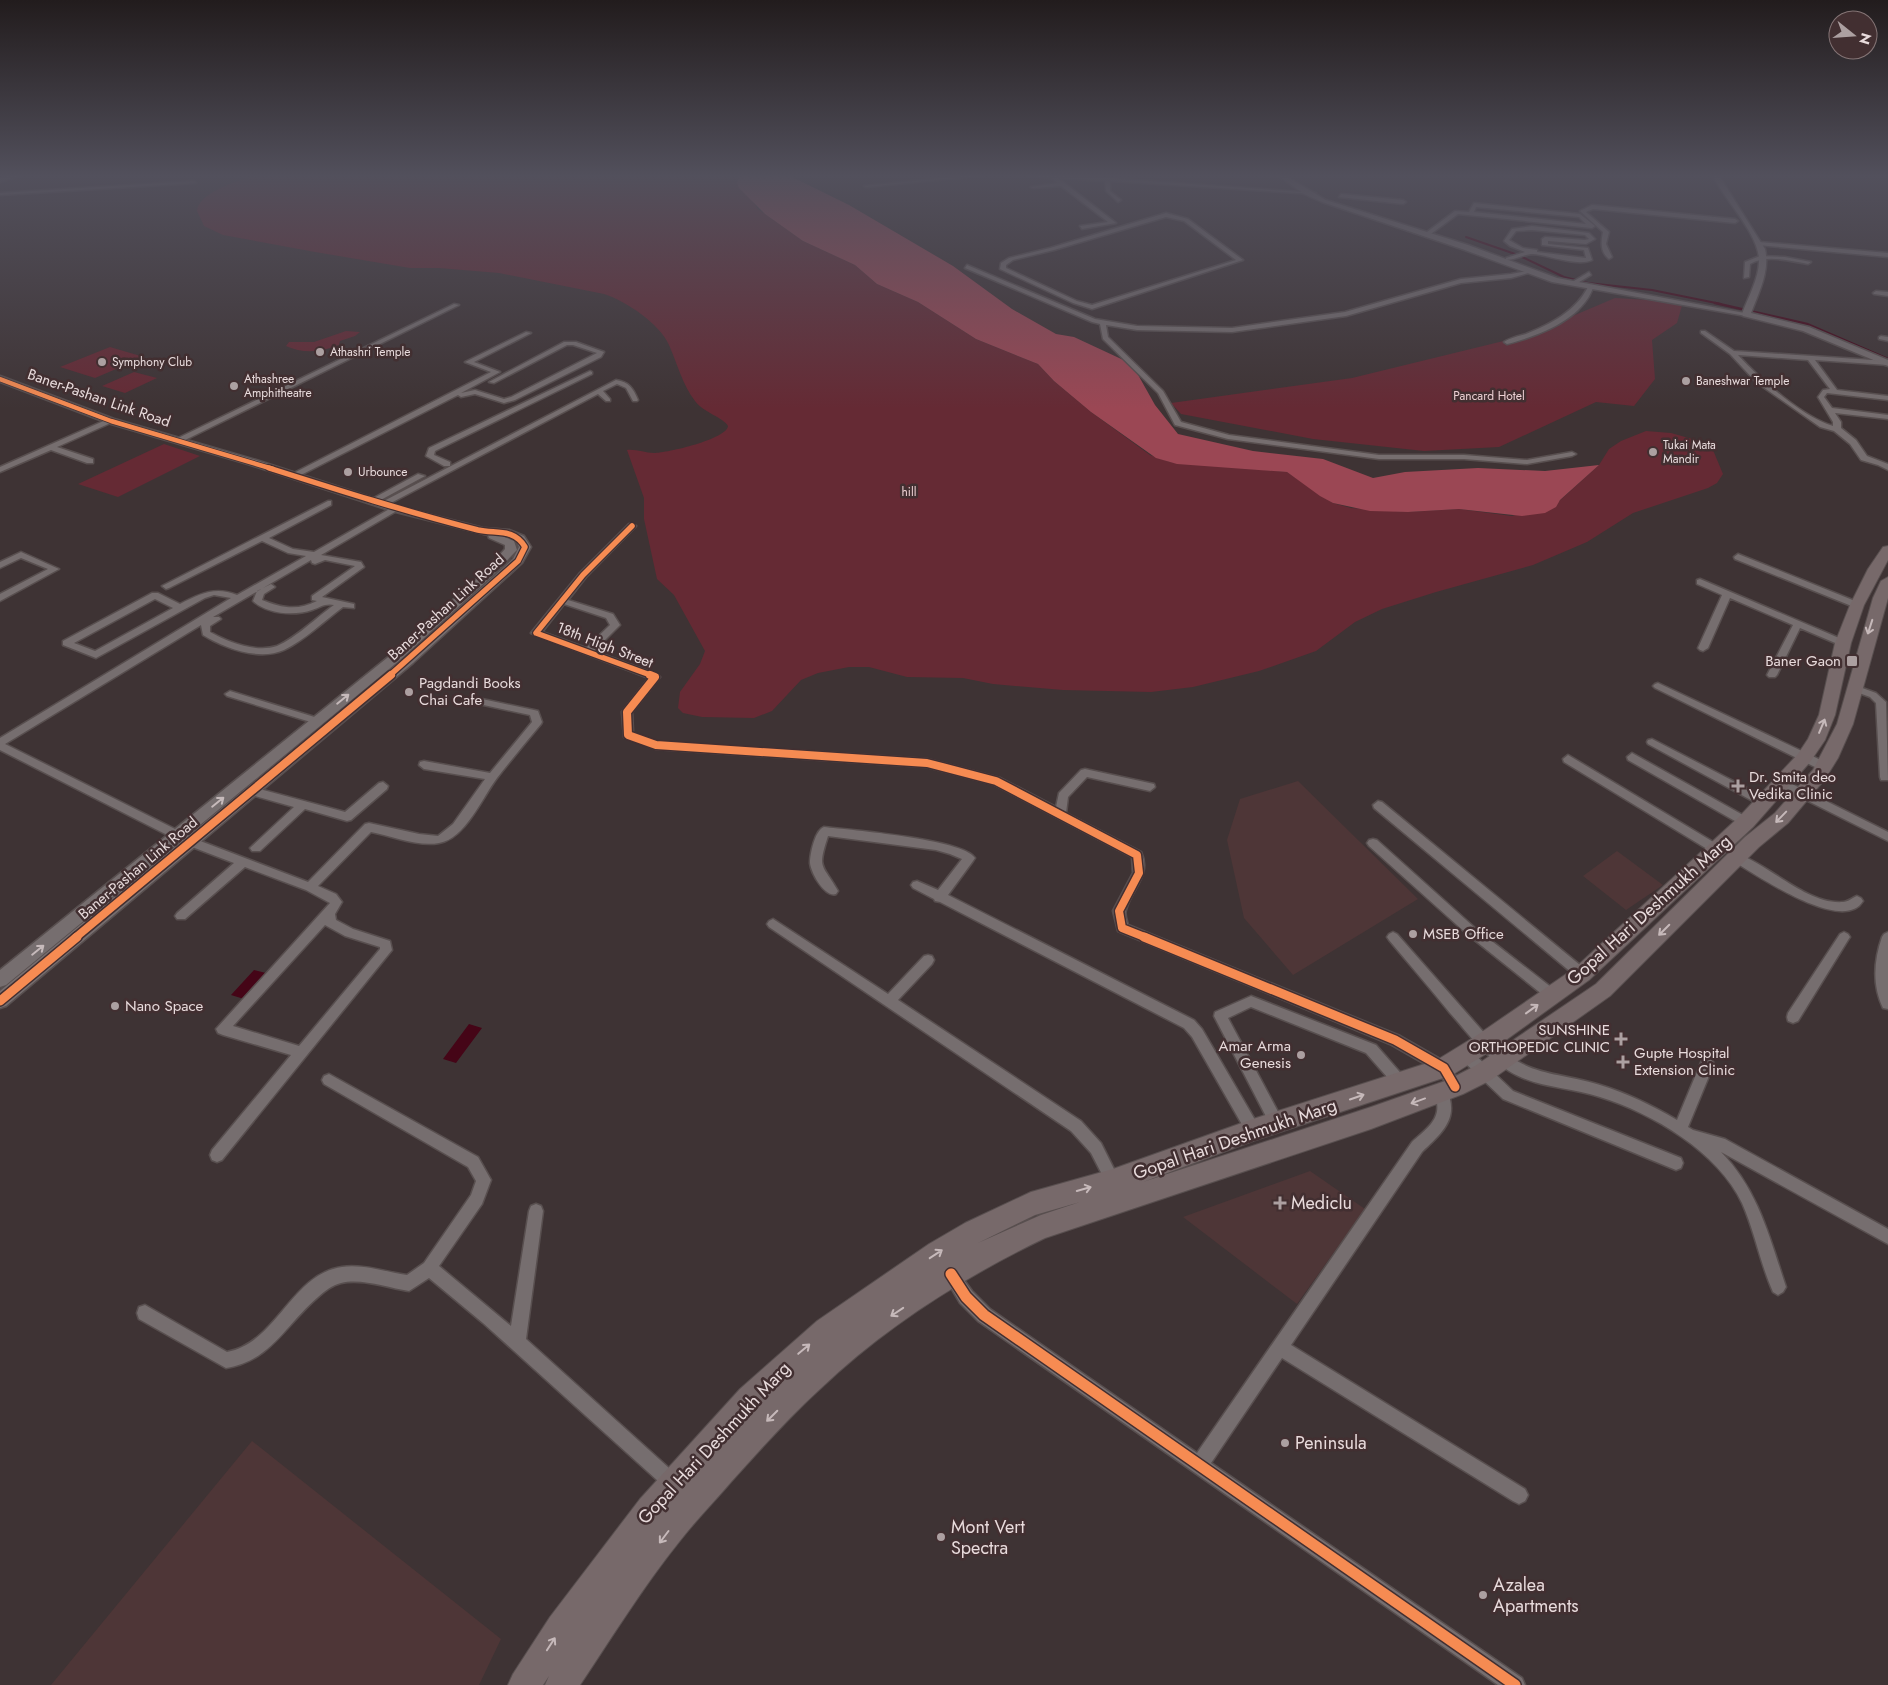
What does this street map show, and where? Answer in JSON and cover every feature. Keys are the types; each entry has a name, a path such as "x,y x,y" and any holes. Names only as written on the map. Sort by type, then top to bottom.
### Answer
{"main road":[{"path":"1761,253 1763,258 1757,285 1747,312 1806,329 1888,363"},
{"name":"Gopal Hari Deshmukh Marg","path":"561,1685 630,1582 692,1504 768,1420 811,1378 867,1332 951,1274 986,1254 1041,1227 1342,1128 1448,1090 1483,1073 1603,990 1804,793 1814,762 1816,740 1827,714 1843,643 1857,605 1875,569 1888,550"},
{"name":"Gopal Hari Deshmukh Marg","path":"524,1685 561,1628 609,1561 650,1509 750,1399 794,1357 826,1330 869,1299 938,1253 1000,1218 1031,1204 1113,1181 1253,1130 1444,1068 1466,1056 1582,974 1746,822 1782,783 1814,762 1840,735 1868,633 1888,581"}],"street":[{"path":"1035,253 1011,258 1003,264 1003,269 1075,302 1092,307 1240,260 1230,253"},
{"path":"1480,253 1526,269 1576,281 1590,288 1635,293 1747,312"},
{"path":"1488,253 1521,264 1526,269"},
{"path":"1508,259 1531,253"},
{"path":"1537,253 1589,260 1587,253"},
{"path":"1607,253 1609,257"},
{"path":"1854,253 1888,255"},
{"path":"1746,277 1748,262 1763,258 1808,262"},
{"path":"967,267 1103,323 1137,328 1216,331 1269,326 1353,312 1461,281 1511,276 1526,269"},
{"path":"1576,281 1589,274"},
{"path":"1025,291 1040,285"},
{"path":"1506,342 1548,326 1565,316 1585,299 1590,288"},
{"path":"1876,293 1888,294"},
{"path":"1879,300 1888,301"},
{"path":"178,440 456,305"},
{"path":"1103,323 1105,338 1161,392 1178,423 1228,437 1379,457 1464,457 1527,462 1572,454"},
{"path":"1703,332 1732,353 1758,381 1823,425 1837,429 1853,442 1864,458 1881,463 1888,468"},
{"path":"497,372 468,362 528,333"},
{"path":"292,476 558,343"},
{"path":"445,399 475,392 566,343 574,343 600,352 599,356 513,399 504,400 475,392"},
{"path":"1732,353 1888,363"},
{"path":"1811,359 1835,392"},
{"path":"447,464 430,456 432,450 590,372"},
{"name":"Baner-Pashan Link Road","path":"0,378 111,421 396,508 484,530 510,543 511,556 409,660 0,1001"},
{"path":"374,500 610,380"},
{"path":"384,503 616,382 624,382 629,386 635,400"},
{"path":"598,391 608,400"},
{"path":"1837,429 1837,422 1821,397 1825,391 1888,398"},
{"path":"1830,410 1888,417"},
{"path":"0,470 111,421"},
{"path":"52,448 90,461"},
{"path":"166,586 328,503"},
{"path":"0,744 238,598 317,555 396,508"},
{"name":"18th High Street","path":"632,526 583,576 536,633 655,677 627,712 628,735 656,745 927,763 996,781 1060,813"},
{"path":"262,538 291,551 317,555"},
{"path":"0,565 21,555 55,569 0,598"},
{"name":"Baner-Pashan Link Road","path":"0,980 396,657 511,556"},
{"path":"341,604 279,649 244,648 215,640 206,633 206,625 324,557 358,564 360,567 315,598 351,606"},
{"path":"1738,557 1857,605"},
{"path":"1700,582 1843,643"},
{"path":"180,608 155,595 66,643 96,656 180,608 215,591 222,591 238,598"},
{"path":"260,593 257,601 289,612 309,610 326,600"},
{"path":"1703,648 1728,594"},
{"path":"563,601 610,616 615,625 588,652"},
{"path":"1772,675 1798,624"},
{"path":"1658,686 1814,762"},
{"path":"1854,688 1873,694 1881,702 1885,777"},
{"path":"230,694 317,721"},
{"path":"310,886 369,827 432,840 443,838 454,831 492,777 537,722 534,713 482,702"},
{"path":"1652,742 1764,802"},
{"path":"0,744 191,842 310,886 332,897 336,902 329,912 224,1029 301,1052"},
{"path":"1632,757 1746,822"},
{"path":"1568,759 1716,849"},
{"path":"424,765 492,777"},
{"path":"1150,787 1085,773 1063,796 1060,813 1136,855 1139,873 1119,910 1122,928 1395,1040 1444,1068 1448,1090 1444,1121 1417,1147 1199,1465"},
{"path":"1782,783 1888,837"},
{"path":"252,791 347,817 383,786"},
{"path":"256,848 304,805"},
{"path":"1378,805 1582,974"},
{"path":"832,891 815,870 814,861 824,831 936,846 953,850 968,858 939,898"},
{"path":"1373,843 1471,931 1552,995"},
{"path":"1737,858 1801,894 1825,905 1842,908 1857,901"},
{"path":"181,916 243,862"},
{"path":"917,885 939,898 1189,1024 1197,1033 1253,1130"},
{"path":"217,1155 386,950 387,946 330,923 329,912"},
{"path":"773,924 1076,1126 1096,1148 1113,1181"},
{"path":"1393,937 1484,1043 1502,1060 1516,1068 1540,1077 1602,1092 1684,1132 1720,1144 1888,1237"},
{"path":"1793,1017 1844,937"},
{"path":"1888,937 1881,956 1884,993 1888,1004"},
{"path":"889,1001 928,960"},
{"path":"1277,1123 1220,1016 1251,1001 1371,1049 1400,1082"},
{"path":"1466,1056 1508,1095 1676,1163"},
{"path":"1684,1132 1707,1064"},
{"path":"145,1313 226,1360 236,1360 246,1356 272,1333 319,1284 338,1275 359,1275 409,1283 429,1268 477,1199 484,1180 473,1162 329,1080"},
{"path":"1684,1132 1726,1166 1740,1186 1753,1213 1778,1287"},
{"path":"518,1343 536,1211"},
{"path":"429,1268 518,1343 674,1483 692,1504"},
{"path":"951,1274 966,1297 984,1315 1515,1685"},
{"path":"1280,1347 1519,1495"}],"shaded area":[{"path":"828,253 930,253 953,266 1012,309 1056,334 1074,337 1132,364 1155,405 1178,434 1253,451 1323,459 1373,478 1405,472 1478,468 1545,471 1599,465 1560,500 1556,507 1545,513 1522,516 1459,509 1408,512 1370,511 1333,503 1287,472 1177,464 1156,458 1091,412 1054,381 1038,364 976,339 918,302 877,284 855,265"},
{"path":"1298,781 1418,899 1293,975 1244,918 1227,840 1240,799"},
{"path":"1617,851 1663,885 1626,910 1583,876"},
{"path":"254,970 266,973 244,999 231,995"},
{"path":"469,1024 482,1028 456,1063 443,1059"},
{"path":"1310,1171 1365,1209 1297,1304 1183,1217"},
{"path":"252,1441 501,1639 479,1685 51,1685"}],"green space":[{"name":"hill","path":"319,253 828,253 855,265 877,284 918,302 976,339 1038,364 1054,381 1091,412 1150,455 1170,462 1287,472 1333,503 1351,508 1408,512 1459,509 1512,516 1557,503 1599,465 1609,449 1621,441 1646,431 1671,433 1703,442 1713,450 1723,474 1717,483 1708,488 1633,513 1587,542 1533,565 1382,609 1355,622 1316,651 1259,671 1193,687 1151,692 1063,690 993,684 963,678 907,677 869,667 849,667 818,673 801,680 772,711 754,718 702,717 683,713 678,708 680,692 700,664 705,651 674,595 657,579 644,519 644,498 627,450 654,453 671,451 718,436 728,426 722,420 703,409 695,401 665,337 658,329 641,314 613,297 499,273 439,268 410,268"},
{"name":"Pancard Hotel","path":"1615,298 1683,302 1677,323 1652,340 1655,379 1634,406 1596,402 1499,447 1424,451 1313,439 1181,414 1171,403 1352,378 1528,335"},
{"path":"346,331 360,332 355,336 340,341 339,345 319,351 292,349 286,346 289,342 314,342"},
{"name":"Symphony Club","path":"110,347 144,357 95,378 60,367"},
{"path":"134,372 157,378 125,393 102,386"},
{"path":"164,444 200,456 118,497 78,484"}],"waterway":[{"path":"1511,253 1564,277 1588,283 1652,290 1721,304"},
{"path":"1715,303 1807,324 1888,359"}],"cycle path":[{"path":"0,379 111,421 252,462 396,509 483,531 505,532 520,538 525,547 518,561 409,660 0,1001"},
{"path":"632,526 583,575 536,633 655,677 627,712 628,735 656,745 927,763 996,781 1137,855 1139,873 1119,911 1122,928 1395,1040 1444,1068 1455,1087"},
{"path":"951,1274 966,1297 984,1315 1515,1685"}],"place":[{"name":"Athashri Temple","path":"320,352"},
{"name":"Symphony Club","path":"102,362"},
{"name":"Baneshwar Temple","path":"1686,381"},
{"name":"Athashree Amphitheatre","path":"234,386"},
{"name":"Tukai Mata Mandir","path":"1653,452"},
{"name":"Urbounce","path":"348,472"},
{"name":"Baner Gaon","path":"1852,661"},
{"name":"Pagdandi Books Chai Cafe","path":"409,692"},
{"name":"Dr. Smita deo Vedika Clinic","path":"1738,786"},
{"name":"MSEB Office","path":"1413,934"},
{"name":"Nano Space","path":"115,1006"},
{"name":"SUNSHINE ORTHOPEDIC CLINIC","path":"1621,1039"},
{"name":"Amar Arma Genesis","path":"1301,1055"},
{"name":"Gupte Hospital Extension Clinic","path":"1623,1062"},
{"name":"Mediclu","path":"1280,1203"},
{"name":"Peninsula","path":"1285,1443"},
{"name":"Mont Vert Spectra","path":"941,1537"},
{"name":"Azalea Apartments","path":"1483,1595"}]}
